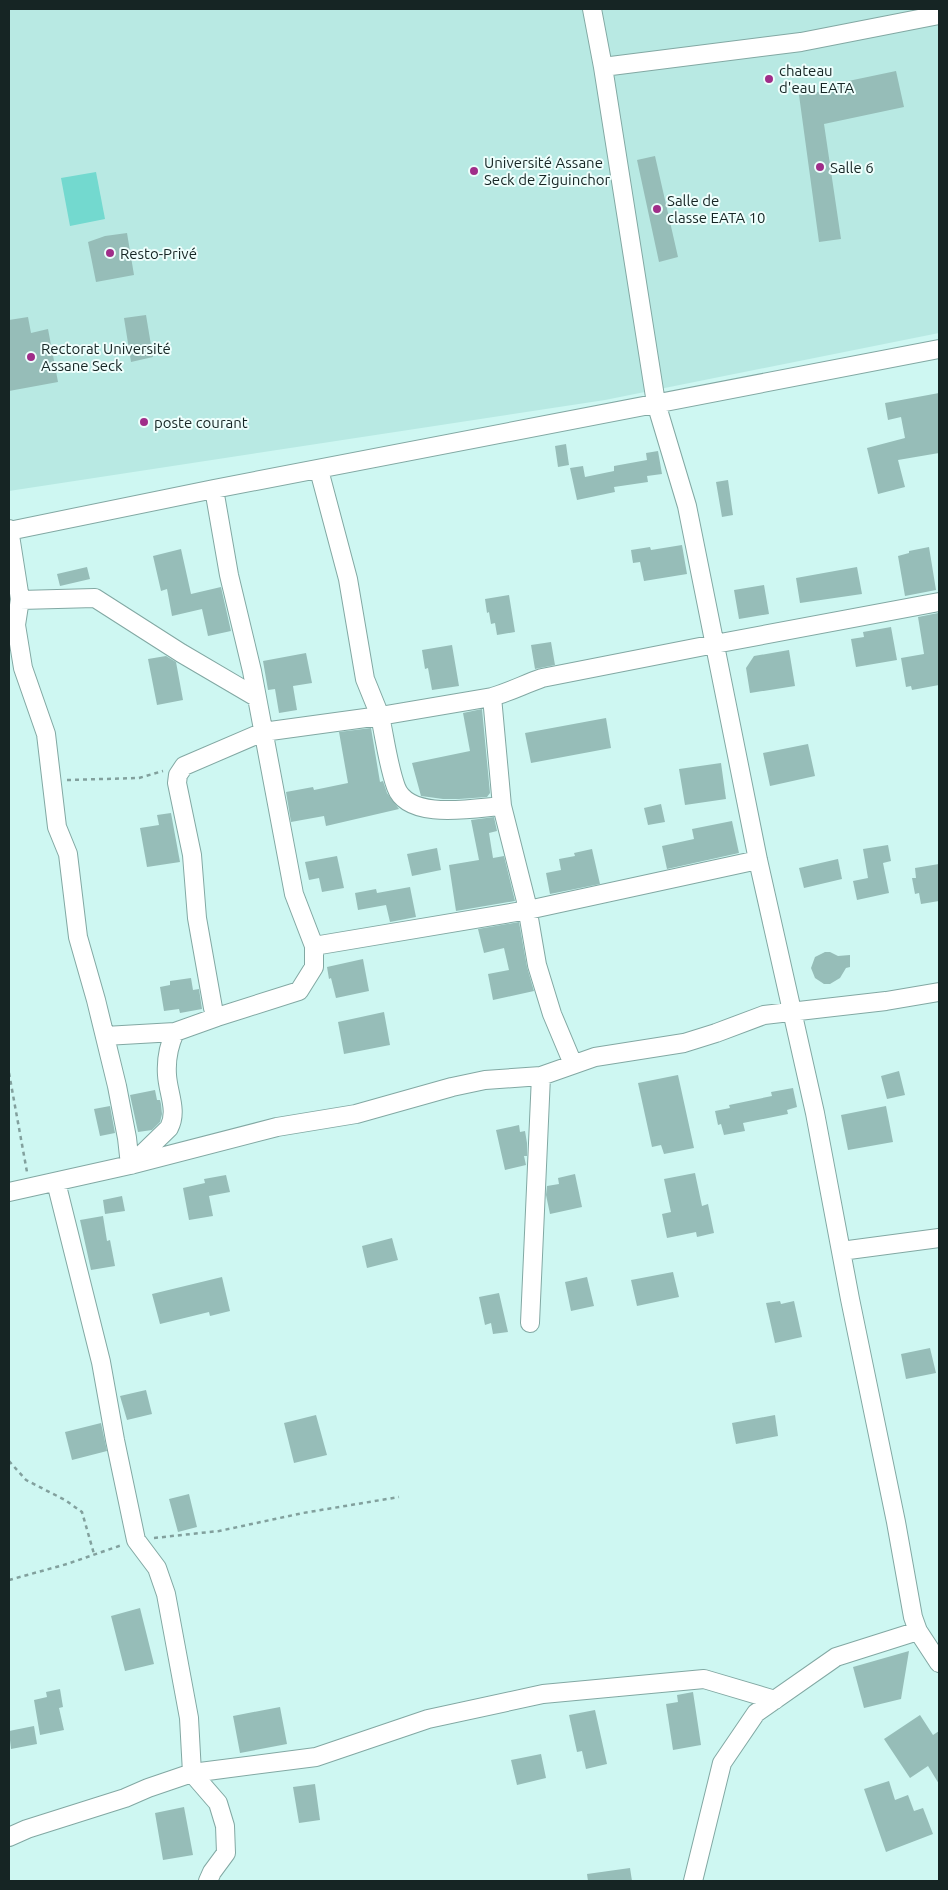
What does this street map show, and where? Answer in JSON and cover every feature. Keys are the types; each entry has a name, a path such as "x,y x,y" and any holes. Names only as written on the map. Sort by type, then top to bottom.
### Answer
{"street":[{"path":"592,9 603,67 656,403 687,506 758,860 814,1113 913,1616 918,1631 939,1663"},
{"path":"603,67 801,42 939,14"},
{"path":"130,1166 128,1138 105,1036 78,938 68,854 57,827 46,734 23,668 16,625 20,600 9,530 939,349"},
{"path":"319,470 348,579 364,679 380,716 396,789 405,800 429,810 502,806"},
{"path":"105,1036 175,1032 299,991 314,967 314,946 294,894 214,489"},
{"path":"20,600 95,598 181,653 256,697"},
{"path":"217,1018 213,1008 197,918 192,855 177,783 178,775 184,766 263,732 380,716 492,697 510,692 526,683 542,678 939,602"},
{"path":"492,697 502,806 528,910 537,965 552,1014 573,1064"},
{"path":"314,946 528,910 758,860"},
{"path":"9,1192 130,1166 277,1127 356,1114 452,1087 485,1080 541,1076 595,1057 684,1043 716,1034 764,1015 791,1010 862,1004 939,992"},
{"path":"130,1166 169,1128 173,1121 167,1076 168,1057 175,1032"},
{"path":"530,1323 541,1076"},
{"path":"56,1182 102,1362 115,1440 136,1540 157,1568 166,1594 189,1718 192,1773 218,1803 225,1826 226,1853 212,1872 208,1881"},
{"path":"841,1251 939,1238"},
{"path":"693,1881 722,1763 756,1713 836,1657 918,1631"},
{"path":"9,1837 27,1828 125,1798 192,1773 316,1757 428,1719 543,1694 704,1679 775,1700"}],"path":[{"path":"51,780 139,778 184,766"},
{"path":"9,1073 30,1188"},
{"path":"9,1461 26,1480 65,1500 82,1512 94,1554"},
{"path":"9,1580 67,1564 136,1540 219,1531 303,1513 399,1497"}],"shaded area":[{"name":"Université Assane Seck de Ziguinchor","path":"9,9 939,9 939,333 605,400 9,491"},
{"path":"96,172 105,219 70,226 61,178"}],"building":[{"path":"896,71 904,107 824,124 841,239 819,242 799,95 836,89 834,84"},
{"name":"Salle de classe EATA 10","path":"655,156 678,257 659,262 637,160"},
{"name":"Resto-Privé","path":"127,233 134,275 96,282 88,242 105,236"},
{"path":"146,315 153,357 131,362 124,318"},
{"name":"Rectorat Université Assane Seck","path":"28,317 31,333 48,329 58,382 9,391 9,320"},
{"path":"939,393 939,453 898,460 905,487 878,494 867,448 905,438 901,417 888,420 885,403"},
{"path":"566,444 569,465 558,467 555,446"},
{"path":"658,451 662,474 647,476 648,482 614,487 615,492 577,500 570,468 583,466 585,477 614,471 614,466 647,460 646,453"},
{"path":"728,480 733,515 722,517 716,482"},
{"path":"682,545 687,574 644,581 640,562 633,563 631,550 650,547 651,550"},
{"path":"929,547 936,590 905,596 898,556 909,553 909,551"},
{"path":"181,549 191,594 221,587 231,631 208,636 202,609 172,616 167,589 161,591 153,556"},
{"path":"87,567 90,579 60,586 57,574"},
{"path":"857,567 862,594 800,603 796,578"},
{"path":"764,585 769,614 739,619 734,590"},
{"path":"509,595 515,632 497,635 495,623 491,624 489,612 487,613 485,599"},
{"path":"938,613 939,685 912,690 911,686 906,687 901,658 924,654 918,617"},
{"path":"891,627 897,660 856,667 851,639 864,637 863,632"},
{"path":"551,642 555,665 535,669 531,645"},
{"path":"452,645 459,686 432,690 428,668 425,669 422,650"},
{"path":"789,650 795,686 750,693 746,668 754,656"},
{"path":"306,653 312,683 293,686 297,710 279,713 275,689 268,690 263,661"},
{"path":"166,656 176,662 183,700 157,705 148,659"},
{"path":"482,709 490,793 487,797 459,799 421,796 412,763 470,751 463,713"},
{"path":"606,718 611,748 531,763 525,733"},
{"path":"371,728 380,782 383,781 387,793 399,809 326,826 324,816 291,822 286,792 313,787 314,790 348,783 339,732"},
{"path":"808,744 815,776 770,786 763,753"},
{"path":"721,763 726,799 685,805 679,769"},
{"path":"661,804 665,822 648,825 644,808"},
{"path":"171,813 180,862 147,867 140,828 159,825 157,815"},
{"path":"494,817 497,831 489,833 493,858 504,856 515,901 456,911 449,865 479,860 471,820"},
{"path":"732,821 739,853 667,869 662,846 694,839 692,829"},
{"path":"888,845 891,861 883,863 889,893 857,900 853,881 868,878 863,849"},
{"path":"437,848 441,870 412,876 407,854"},
{"path":"592,849 600,884 550,894 546,873 561,870 559,859 575,856 574,853"},
{"path":"337,856 344,888 322,892 319,878 309,880 305,862"},
{"path":"838,859 842,879 804,888 799,868"},
{"path":"939,864 939,901 921,904 919,893 915,894 912,878 916,878 915,868"},
{"path":"410,887 416,917 390,922 386,905 358,910 355,893 376,889 377,893"},
{"path":"519,922 527,967 534,991 493,1000 488,974 509,970 504,948 484,953 478,929"},
{"path":"825,952 838,956 850,955 850,967 846,968 840,978 830,984 824,984 815,978 811,968 815,957"},
{"path":"363,959 369,991 336,998 327,967"},
{"path":"191,978 193,990 199,989 202,1009 180,1013 179,1009 164,1011 160,987 170,985 170,981"},
{"path":"384,1012 390,1045 344,1054 338,1022"},
{"path":"899,1071 905,1095 887,1099 881,1076"},
{"path":"678,1075 694,1148 664,1154 661,1145 652,1147 638,1083"},
{"path":"793,1088 797,1107 787,1110 788,1114 743,1123 745,1131 724,1135 721,1124 718,1125 715,1111 730,1108 729,1105 772,1096 771,1092"},
{"path":"155,1090 157,1100 160,1100 161,1104 162,1114 160,1122 152,1130 138,1132 130,1095"},
{"path":"110,1106 115,1133 100,1136 94,1109"},
{"path":"886,1106 893,1142 848,1150 841,1115"},
{"path":"519,1125 520,1132 525,1131 527,1156 524,1156 526,1165 505,1170 496,1130"},
{"path":"695,1173 702,1206 708,1204 714,1233 697,1237 696,1232 667,1238 662,1214 671,1212 664,1179"},
{"path":"575,1174 582,1207 550,1214 546,1195 547,1186 559,1184 558,1178"},
{"path":"226,1175 230,1192 209,1196 213,1216 189,1220 183,1188 205,1183 204,1179"},
{"path":"122,1196 125,1211 105,1214 103,1200"},
{"path":"103,1216 107,1241 110,1240 115,1266 91,1270 80,1220"},
{"path":"392,1238 398,1260 367,1268 362,1246"},
{"path":"673,1272 679,1297 637,1306 631,1280"},
{"path":"222,1277 230,1311 210,1316 209,1312 160,1324 152,1294"},
{"path":"587,1277 594,1306 571,1311 565,1282"},
{"path":"499,1293 508,1332 493,1334 491,1323 485,1325 479,1297"},
{"path":"780,1301 781,1304 794,1301 802,1337 775,1343 766,1303"},
{"path":"930,1348 936,1373 906,1379 901,1354"},
{"path":"146,1390 152,1414 127,1420 120,1396"},
{"path":"316,1415 327,1455 294,1463 284,1423"},
{"path":"775,1415 778,1436 736,1444 732,1423"},
{"path":"101,1423 107,1451 72,1460 65,1432"},
{"path":"189,1494 197,1527 178,1532 169,1499"},
{"path":"140,1608 154,1664 125,1671 111,1616"},
{"path":"909,1651 901,1699 864,1708 853,1667"},
{"path":"60,1689 63,1707 59,1708 64,1730 40,1735 34,1700 47,1697 46,1692"},
{"path":"693,1692 701,1745 673,1750 666,1704 678,1702 677,1695"},
{"path":"280,1707 287,1744 240,1753 233,1716"},
{"path":"595,1710 607,1764 586,1769 582,1751 577,1752 569,1715"},
{"path":"920,1715 933,1735 939,1731 939,1784 928,1766 910,1778 884,1739"},
{"path":"34,1726 37,1744 11,1749 9,1731"},
{"path":"541,1754 546,1778 517,1785 511,1760"},
{"path":"889,1781 895,1800 908,1795 914,1811 923,1808 933,1834 886,1852 864,1789"},
{"path":"315,1784 320,1820 299,1823 293,1787"},
{"path":"184,1807 193,1855 163,1860 155,1813"},
{"path":"630,1868 632,1881 588,1881 587,1874"}],"place":[{"name":"chateau d'eau EATA","path":"769,79"},
{"name":"Salle 6","path":"820,167"},
{"name":"Université Assane Seck de Ziguinchor","path":"474,171"},
{"name":"Salle de classe EATA 10","path":"657,209"},
{"name":"Resto-Privé","path":"110,253"},
{"name":"Rectorat Université Assane Seck","path":"31,357"},
{"name":"poste courant","path":"144,422"}]}
